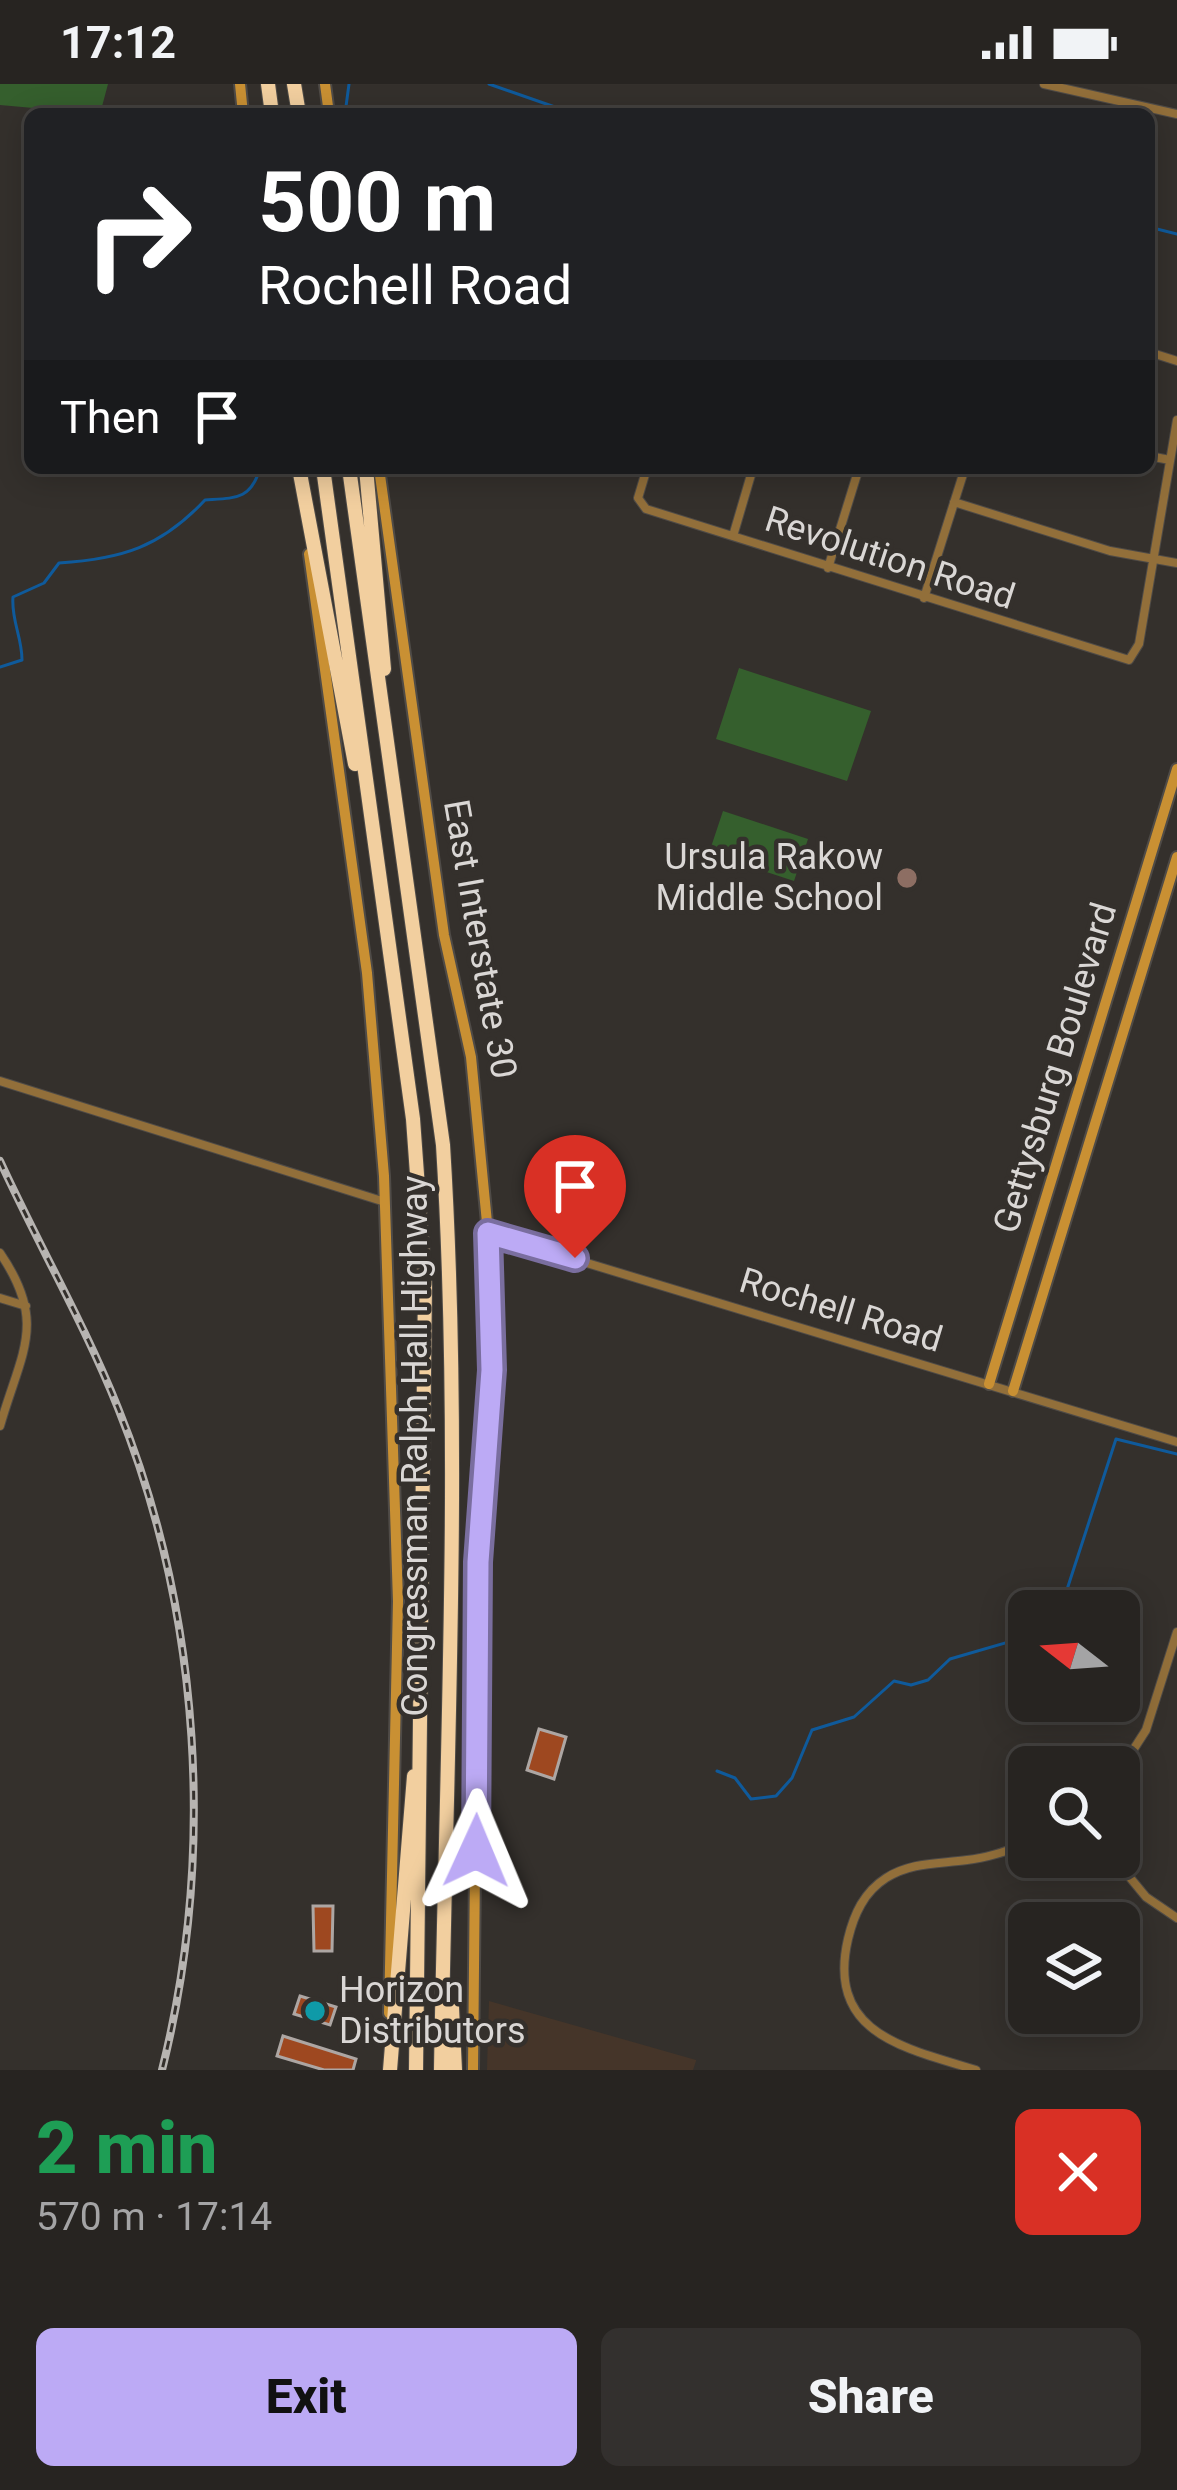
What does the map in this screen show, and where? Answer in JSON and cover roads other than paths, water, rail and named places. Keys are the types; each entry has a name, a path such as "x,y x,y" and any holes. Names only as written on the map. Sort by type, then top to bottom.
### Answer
{"highway":[{"path":"299,474 400,1023"},
{"name":"Congressman Ralph Hall Highway","path":"324,474 413,1119 425,1285 424,1742 416,2070"},
{"name":"Congressman Ralph Hall Highway","path":"350,474 443,1145 450,1257 452,1484 441,2070"},
{"path":"367,474 383,633 387,740"},
{"path":"389,2070 415,1769 424,1742"},
{"path":"444,1856 455,2070"}],"main road":[{"path":"299,474 367,973 385,1202 398,1601 389,2070"},
{"name":"East Interstate 30","path":"380,474 442,919 471,1058 488,1233 492,1370 478,1562 473,2070"},
{"name":"Gettysburg Boulevard","path":"989,1384 1177,770"},
{"name":"Gettysburg Boulevard","path":"1013,1391 1177,857"}],"street":[{"path":"1045,84 1151,108"},
{"path":"1153,560 1177,420"},
{"path":"1155,457 1170,460"},
{"name":"Revolution Road","path":"645,474 638,502 924,599 1129,660 1139,644 1153,560"},
{"path":"733,536 751,474"},
{"path":"828,568 857,474"},
{"path":"924,599 962,474"},
{"path":"954,502 1110,551 1177,563"},
{"path":"0,1081 385,1202"},
{"name":"Rochell Road","path":"488,1233 1177,1442"},
{"path":"0,1253 22,1285 28,1306 28,1331 0,1426"},
{"path":"0,1298 28,1306"},
{"path":"1136,1746 1146,1730 1177,1632"},
{"path":"976,2070 903,2048 864,2022 846,1993 842,1973 857,1910 883,1880 918,1864 972,1860 1008,1849"},
{"path":"1130,1878 1146,1897 1177,1918"}],"waterway":[{"path":"346,108 349,84"},
{"path":"489,84 558,108"},
{"path":"1155,228 1177,234"},
{"path":"0,667 22,660 13,597 44,583 59,563 121,554 156,540 205,500 247,492 258,474"},
{"path":"1067,1590 1116,1439 1177,1454"},
{"path":"717,1771 735,1778 751,1799 776,1796 792,1778 812,1730 854,1717 894,1681 911,1685 928,1680 950,1659 1008,1642"}],"railway":[{"path":"0,1161 118,1408 146,1487 183,1651 194,1820 190,1905 162,2070"}],"place":[{"name":"Ursula Rakow Middle School","path":"907,878"},
{"name":"Horizon Distributors","path":"315,2011"}]}
